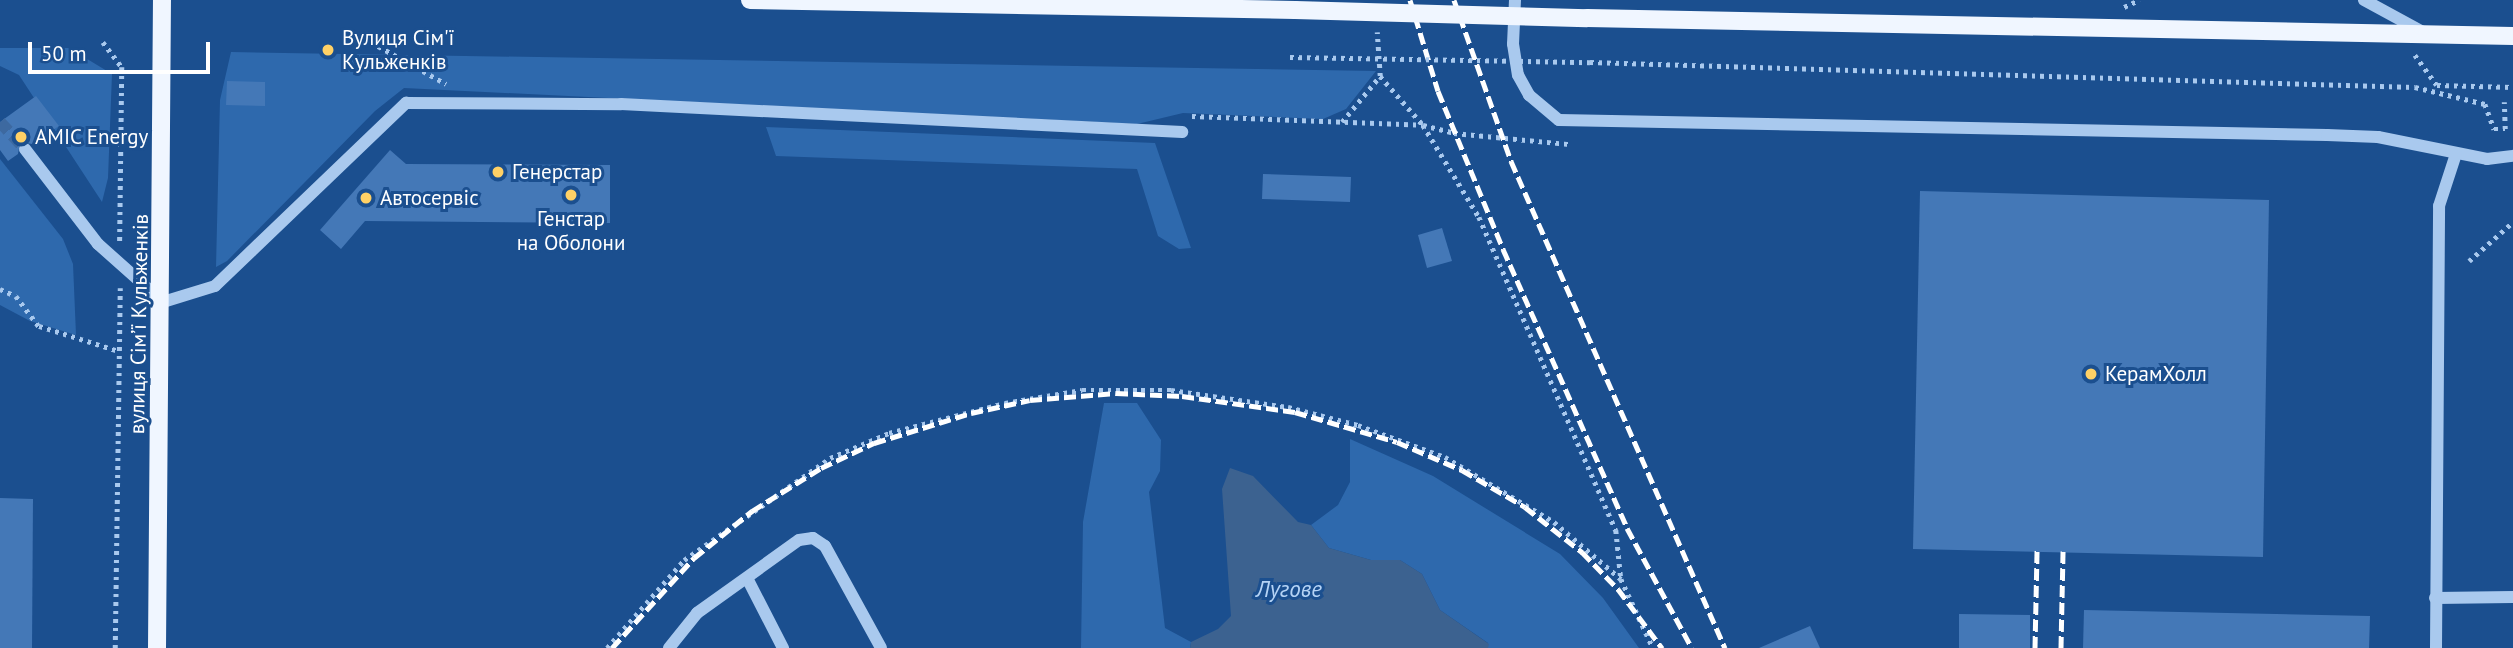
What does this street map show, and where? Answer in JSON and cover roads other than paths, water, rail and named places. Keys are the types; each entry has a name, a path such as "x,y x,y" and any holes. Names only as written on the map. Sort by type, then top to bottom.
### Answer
{"main road":[{"name":"вулиця Сімʼї Кульженків","path":"157,648 163,302 162,0"},
{"path":"750,0 2513,36"}],"street":[{"path":"1514,0 1513,44 1518,75 1528,95 1559,120 2327,135 2378,137 2487,159 2513,156"},
{"path":"2364,0 2426,34"},
{"path":"25,149 98,244 163,302 215,286 406,103 621,104 1182,132"},
{"path":"2435,648 2439,206 2456,154"},
{"path":"669,648 697,613 799,540 813,538 825,546 881,648"},
{"path":"747,578 783,648"},
{"path":"2435,598 2513,597"}],"water":[{"name":"Лугове","path":"1230,468 1253,476 1298,522 1311,525 1329,548 1371,560 1400,560 1422,574 1440,610 1489,644 1488,648 1190,648 1191,642 1218,629 1231,616 1222,489"}],"tunnel":[{"path":"0,122 25,149"}],"railway":[{"path":"1410,0 1438,91 1503,249 1627,528 1692,648"},
{"path":"1454,0 1511,161 1725,648"},
{"path":"612,648 694,558 752,511 821,468 874,443 971,413 1030,400 1116,393 1182,396 1295,412 1397,442 1462,470 1525,507 1582,552 1618,589 1662,648"},
{"path":"2035,648 2037,550"},
{"path":"2061,648 2063,551"}],"place":[{"name":"Вулиця Сім'ї Кульженків","path":"328,50"},
{"name":"AMIC Energy","path":"21,137"},
{"name":"Генерстар","path":"498,172"},
{"name":"Генстар на Оболони","path":"571,195"},
{"name":"Автосервіс","path":"366,198"},
{"name":"КерамХолл","path":"2091,374"}]}
